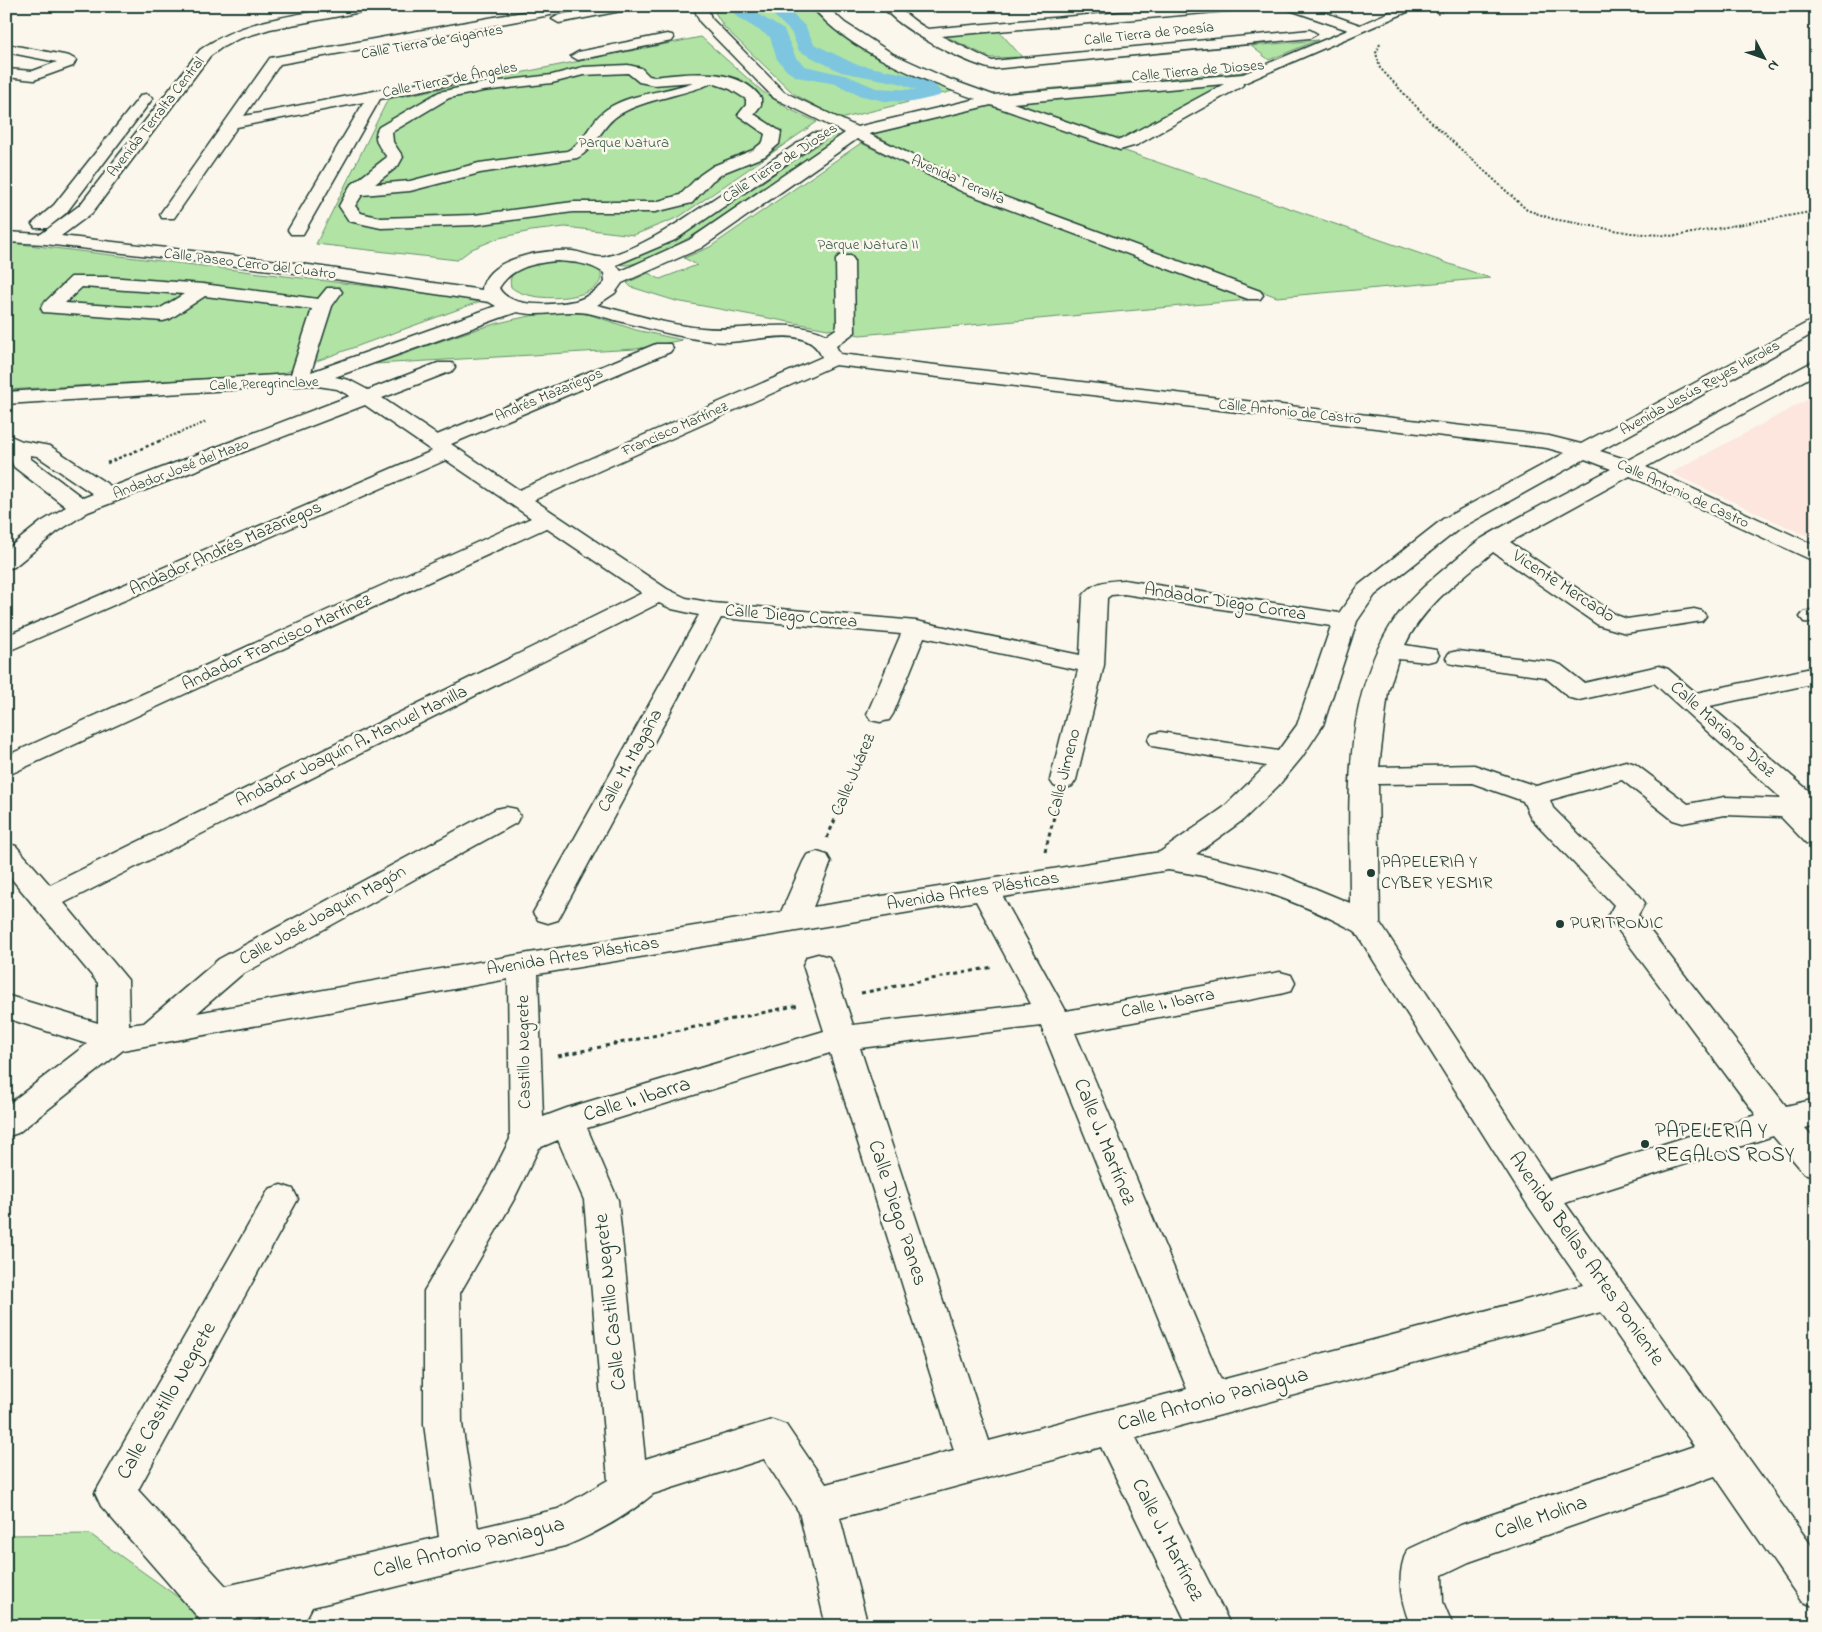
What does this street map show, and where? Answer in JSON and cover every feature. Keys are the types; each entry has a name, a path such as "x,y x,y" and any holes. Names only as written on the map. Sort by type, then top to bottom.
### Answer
{"street":[{"name":"Avenida Terralta Central","path":"200,40 242,23 329,6"},
{"name":"Avenida Terralta Central","path":"67,224 86,209 206,53 233,36 279,22 372,6"},
{"name":"Calle Tierra de Gigantes","path":"168,214 275,61 578,6"},
{"name":"Calle Tierra de Gigantes","path":"268,72 626,6"},
{"name":"Avenida Terralta","path":"700,6 705,19 779,94 969,189 1254,295"},
{"path":"818,6 836,24 882,55 970,92 1120,145 1131,142 1246,78"},
{"path":"888,6 912,26 926,33 1239,6"},
{"path":"912,26 1152,6"},
{"path":"1276,64 1415,6"},
{"path":"1296,8 1300,14 1353,32"},
{"name":"Calle Tierra de Poesía","path":"926,33 981,62 992,65 1310,34"},
{"path":"560,59 667,38"},
{"path":"6,48 69,60 68,63 34,76 6,73"},
{"name":"Calle Tierra de Dioses","path":"603,264 640,250 669,236 838,123 970,92 1276,64"},
{"name":"Calle Tierra de Dioses","path":"578,306 610,287 695,244 857,132 992,100 1246,78 1276,64"},
{"name":"Calle Tierra de Ángeles","path":"233,123 511,69"},
{"path":"596,69 628,69 636,72 644,79 654,81 690,77 711,79 730,83 745,90 754,98 754,105 746,114 773,132 774,136 771,144 759,153 719,169 706,178 686,199 655,207 573,206 474,220 381,223 361,220 351,214 347,206 356,190 392,163 395,157 384,145 382,139 384,130 444,95 483,87 552,79 596,69"},
{"path":"356,190 410,186 479,168 571,155 584,148 595,128 611,113 638,100 692,87 711,79"},
{"name":"Avenida Terralta Central","path":"44,230 152,91 176,90"},
{"path":"297,230 375,95"},
{"name":"Calle Paseo Cerro del Cuatro","path":"18,232 44,230 67,224 86,226"},
{"name":"Calle Paseo Cerro del Cuatro","path":"44,230 98,245 288,267 494,297"},
{"path":"98,245 100,258 146,283"},
{"path":"288,267 299,251"},
{"path":"578,306 555,310 532,310 512,307 494,297 490,288 493,278 505,269 522,262 544,257 587,258 603,264 612,271 610,287"},
{"name":"Francisco Martínez","path":"517,499 830,352 844,332 846,325 844,260"},
{"path":"474,275 493,278"},
{"path":"305,380 323,305 345,276"},
{"path":"203,289 163,315 50,308 77,281 146,283 203,289 323,305"},
{"name":"Calle Antonio de Castro","path":"610,287 699,315 735,323 754,332"},
{"name":"Calle Antonio de Castro","path":"578,306 700,334 730,336 754,332 798,332 819,338 830,352 1549,442 1585,451 1629,467 1816,556"},
{"path":"305,380 512,307"},
{"name":"Avenida Jesús Reyes Heroles","path":"1585,451 1816,324"},
{"name":"Andrés Mazariegos","path":"441,447 663,348"},
{"name":"Avenida Jesús Reyes Heroles","path":"1629,467 1816,366"},
{"name":"Andador José del Mazo","path":"6,562 48,527 80,507 445,367"},
{"name":"Calle Peregrinclave","path":"6,398 305,380 342,384 367,397 517,499"},
{"path":"11,444 43,450 110,496"},
{"path":"11,444 22,462 80,507"},
{"name":"Andador Andrés Mazariegos","path":"6,645 441,447"},
{"name":"Avenida Artes Plásticas","path":"1168,860 1233,814 1269,780 1285,761 1310,725 1345,621 1367,590 1451,524 1585,451"},
{"path":"1366,924 1365,776 1376,694 1390,651 1403,625 1442,582 1494,542 1629,467"},
{"name":"Calle Diego Correa","path":"517,499 659,594 680,604 713,610 916,628 1092,665"},
{"name":"Andador Francisco Martínez","path":"6,767 547,519"},
{"name":"Vicente Mercado","path":"1494,542 1607,620 1626,626 1694,616"},
{"name":"Andador Diego Correa","path":"1105,588 1124,587 1345,621"},
{"name":"Calle Jimeno","path":"1063,780 1092,665 1095,596 1105,588"},
{"name":"Andador Joaquín A. Manuel Manilla","path":"45,900 659,594"},
{"name":"Calle M. Magaña","path":"548,912 713,610"},
{"name":"Calle Juárez","path":"880,714 916,628"},
{"path":"1390,651 1427,655"},
{"name":"Calle Mariano Díaz","path":"1458,658 1552,670 1579,692 1659,674 1804,807 1816,836"},
{"path":"1691,702 1816,675"},
{"path":"1161,740 1285,761"},
{"path":"1365,776 1474,774 1535,795 1626,770 1683,814 1725,806 1804,807"},
{"path":"1535,795 1541,812 1630,903 1623,916 1779,1121 1816,1163"},
{"name":"Calle José Joaquín Magón","path":"152,1033 230,967 506,816"},
{"path":"6,853 113,980 114,1040 6,1006"},
{"name":"Avenida Artes Plásticas","path":"6,1124 114,1040 523,965 1168,860 1234,870 1291,887 1330,904 1366,924"},
{"path":"792,922 818,862"},
{"name":"Calle J. Martínez","path":"984,889 1054,1019 1211,1401"},
{"name":"Avenida Bellas Artes Poniente","path":"1366,924 1541,1197 1816,1587"},
{"name":"Calle Diego Panes","path":"818,964 977,1462"},
{"name":"Castillo Negrete","path":"523,965 527,1139"},
{"name":"Calle I. Ibarra","path":"527,1139 566,1121 841,1038 1054,1019 1280,983"},
{"path":"1541,1197 1779,1121 1816,1112"},
{"name":"Calle Castillo Negrete","path":"566,1121 601,1200 635,1484"},
{"path":"461,1552 443,1424 442,1291 501,1191 527,1139"},
{"name":"Calle Castillo Negrete","path":"281,1199 115,1493 218,1608 298,1590"},
{"name":"Calle Antonio Paniagua","path":"298,1590 565,1527 635,1484 772,1438 817,1505 1609,1294"},
{"name":"Calle J. Martínez","path":"1111,1427 1210,1626"},
{"name":"Calle Molina","path":"1432,1626 1422,1603 1421,1564 1461,1545 1723,1455"},
{"path":"817,1505 847,1626"},
{"path":"280,1626 298,1590"}],"path":[{"path":"1437,14 1454,6"},
{"path":"1384,37 1376,52 1380,68 1429,120 1527,210 1553,219 1595,228 1675,236 1816,211"},
{"path":"78,475 206,422"},
{"name":"Calle Juárez","path":"818,862 880,714"},
{"name":"Calle Jimeno","path":"1038,881 1063,780"},
{"path":"526,1062 1023,961"}],"shaded area":[{"path":"1816,395 1816,540 1671,473"}],"green space":[{"path":"711,6 807,6 841,34 876,55 912,74 953,91 840,119 794,94 724,27"},
{"path":"998,30 1022,57 991,58 947,37 948,35"},
{"name":"Parque Natura","path":"701,37 763,92 789,109 817,122 679,217 634,235 565,227 531,231 499,238 472,249 457,260 316,244 388,99"},
{"path":"1318,40 1269,60 1251,46"},
{"path":"1251,72 1006,95 1011,92"},
{"path":"1227,82 1120,142 1012,103"},
{"path":"993,105 1490,278 1277,297 976,186 873,134"},
{"path":"838,135 839,137 796,168 693,235 661,253 636,263 620,264 676,240 831,136"},
{"name":"Parque Natura II","path":"861,143 959,191 1248,300 860,335 676,301 631,287 627,283 648,273 660,279 697,265 684,258 710,247"},
{"path":"12,243 484,300 281,374 6,390 6,251"},
{"path":"574,259 600,270 600,280 594,288 582,294 551,298 521,293 511,287 511,278 515,271 523,267 545,261"},
{"path":"559,312 588,314 636,330 682,340 636,349 375,364 488,326 535,315"},
{"path":"90,1534 210,1620 268,1624 6,1626 8,1535"}],"waterway":[{"path":"747,6 743,13 778,34 787,59 794,67 804,73 848,82 856,88 884,96 913,96 932,92 913,81 848,68 806,47 799,30 777,10 781,6"}],"place":[{"name":"PAPELERIA Y CYBER YESMIR","path":"1371,873"},
{"name":"PURITRONIC","path":"1560,924"},
{"name":"PAPELERIA Y REGALOS ROSY","path":"1645,1144"}]}
